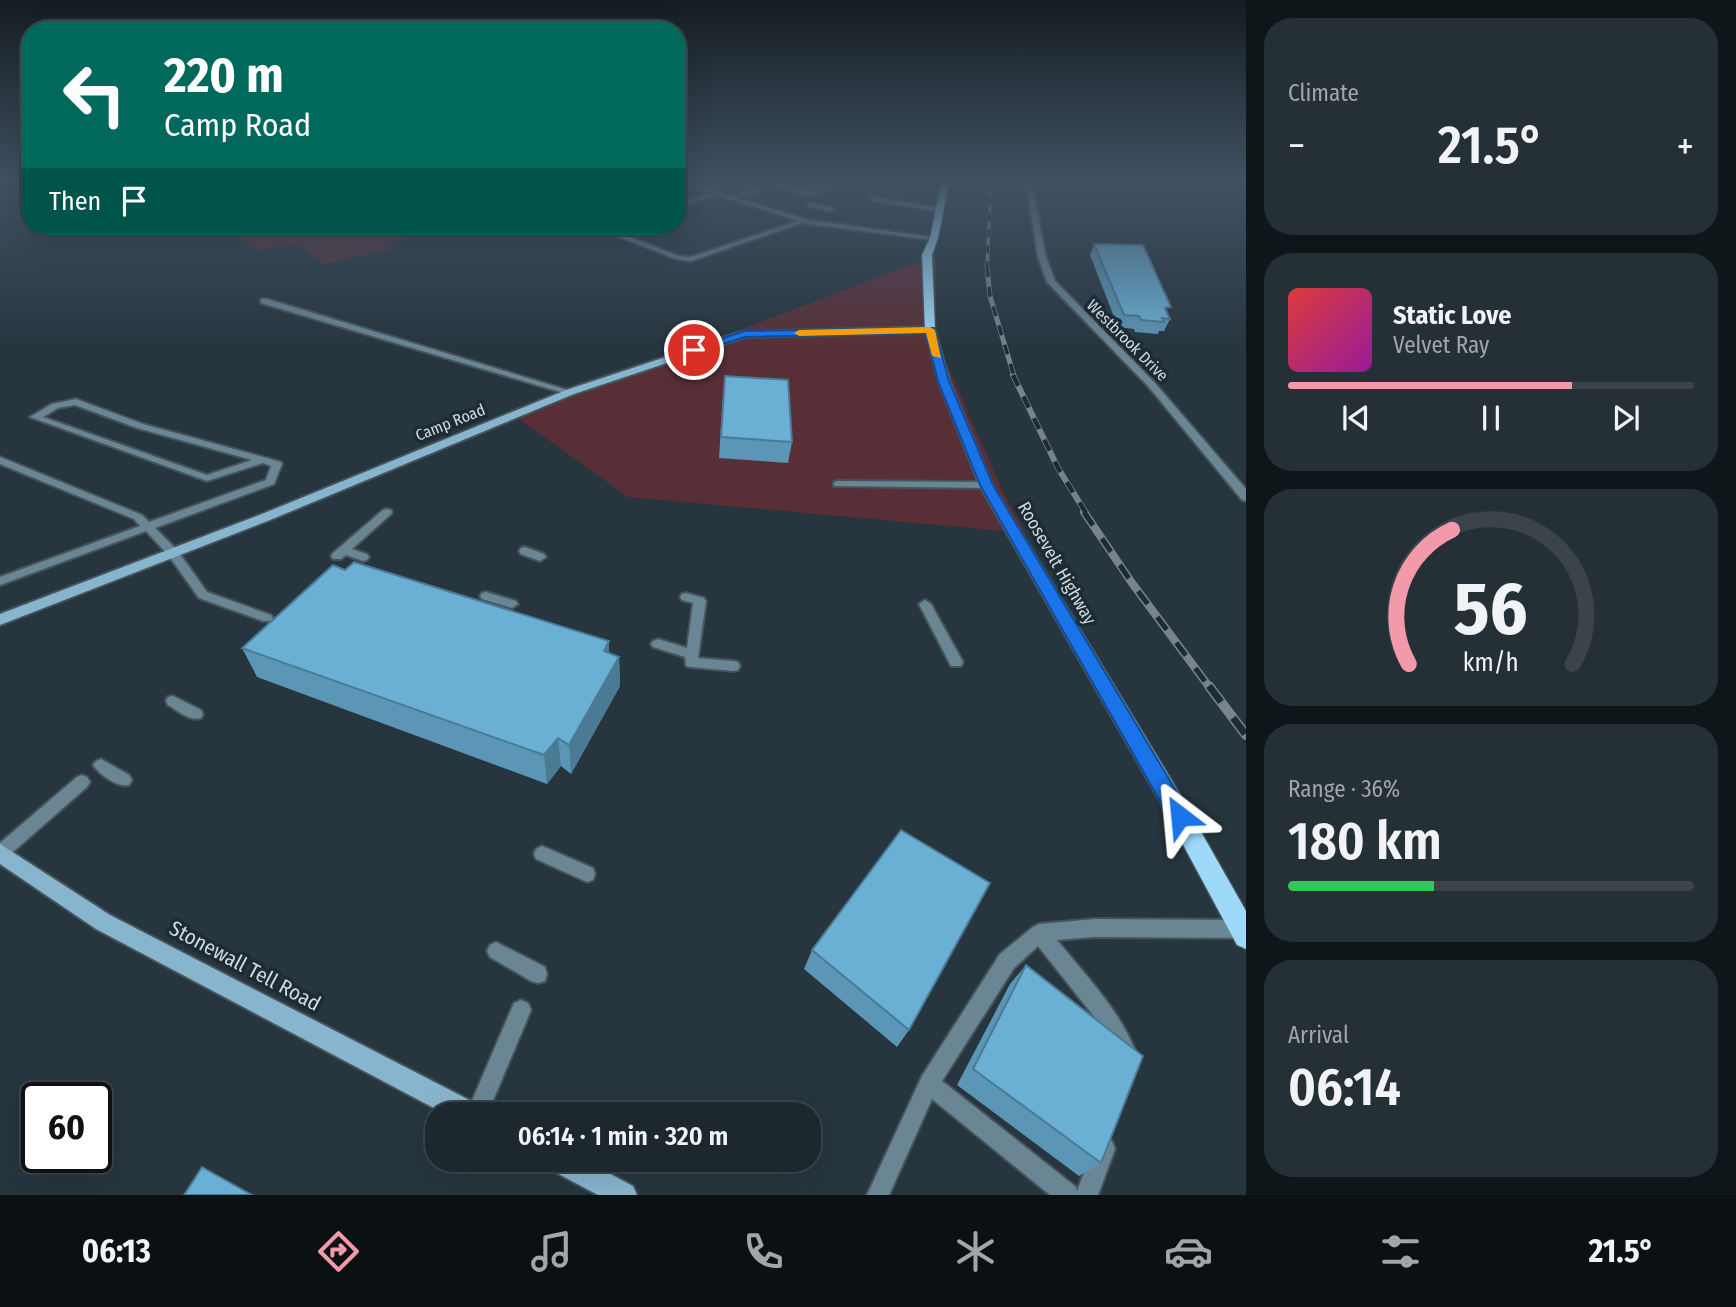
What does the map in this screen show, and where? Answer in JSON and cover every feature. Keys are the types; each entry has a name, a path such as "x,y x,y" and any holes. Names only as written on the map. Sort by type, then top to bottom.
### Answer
{"main road":[{"name":"Roosevelt Highway","path":"933,240 927,255 930,330 944,381 986,485 1167,793 1244,933"}],"street":[{"name":"Westbrook Drive","path":"1039,240 1051,282 1151,384 1246,497"},
{"name":"Camp Road","path":"0,620 570,392 744,334 930,330"},
{"name":"Stonewall Tell Road","path":"0,853 103,922 449,1102"},
{"path":"581,1172 624,1195"}],"lane":[{"path":"631,240 691,259 747,240"},
{"path":"264,301 570,392"},
{"path":"0,581 151,528 270,482 277,464 140,426 76,402 55,406 35,417 207,478 262,460"},
{"path":"0,460 138,517 173,553 203,595 267,618"},
{"path":"838,484 986,485"},
{"path":"363,557 340,553 387,512"},
{"path":"525,551 540,557"},
{"path":"486,596 512,604"},
{"path":"686,597 700,601 691,662 733,666"},
{"path":"925,604 956,662"},
{"path":"658,644 692,654"},
{"path":"173,701 196,714"},
{"path":"100,765 124,780"},
{"path":"0,853 82,782"},
{"path":"542,853 587,874"},
{"path":"878,1195 929,1083 1007,961 1039,933 1095,928 1244,933"},
{"path":"1039,933 1103,1012 1123,1045 1133,1072"},
{"path":"496,951 538,974"},
{"path":"480,1102 521,1010"},
{"path":"929,1083 1068,1195"},
{"path":"1087,1195 1110,1133"}],"shaded area":[{"path":"243,240 402,240 391,243 396,247 392,249 324,264 296,244 258,251"},
{"path":"936,255 936,339 1004,494 1026,533 628,497 515,416"}],"building":[{"path":"1094,244 1143,245 1171,307 1165,308 1170,319 1162,318 1164,322 1141,320 1139,316 1124,315"},
{"path":"725,376 788,380 792,442 721,437"},
{"path":"354,562 609,641 604,651 619,657 569,745 558,738 544,755 242,648 333,565 345,570"},
{"path":"901,830 990,883 909,1030 812,950"},
{"path":"1026,965 1143,1056 1101,1163 973,1069"},
{"path":"202,1167 252,1195 184,1195"}],"railway":[{"path":"987,268 988,240"},
{"path":"987,268 990,296 1014,376"},
{"path":"1013,375 1058,468 1086,513"},
{"path":"1084,512 1132,583 1210,688"},
{"path":"1209,686 1246,735"}],"slow traffic":[{"path":"799,333 930,330 937,356"}],"route":[{"path":"694,350 744,334 930,330 944,381 986,485 1180,816"}]}
